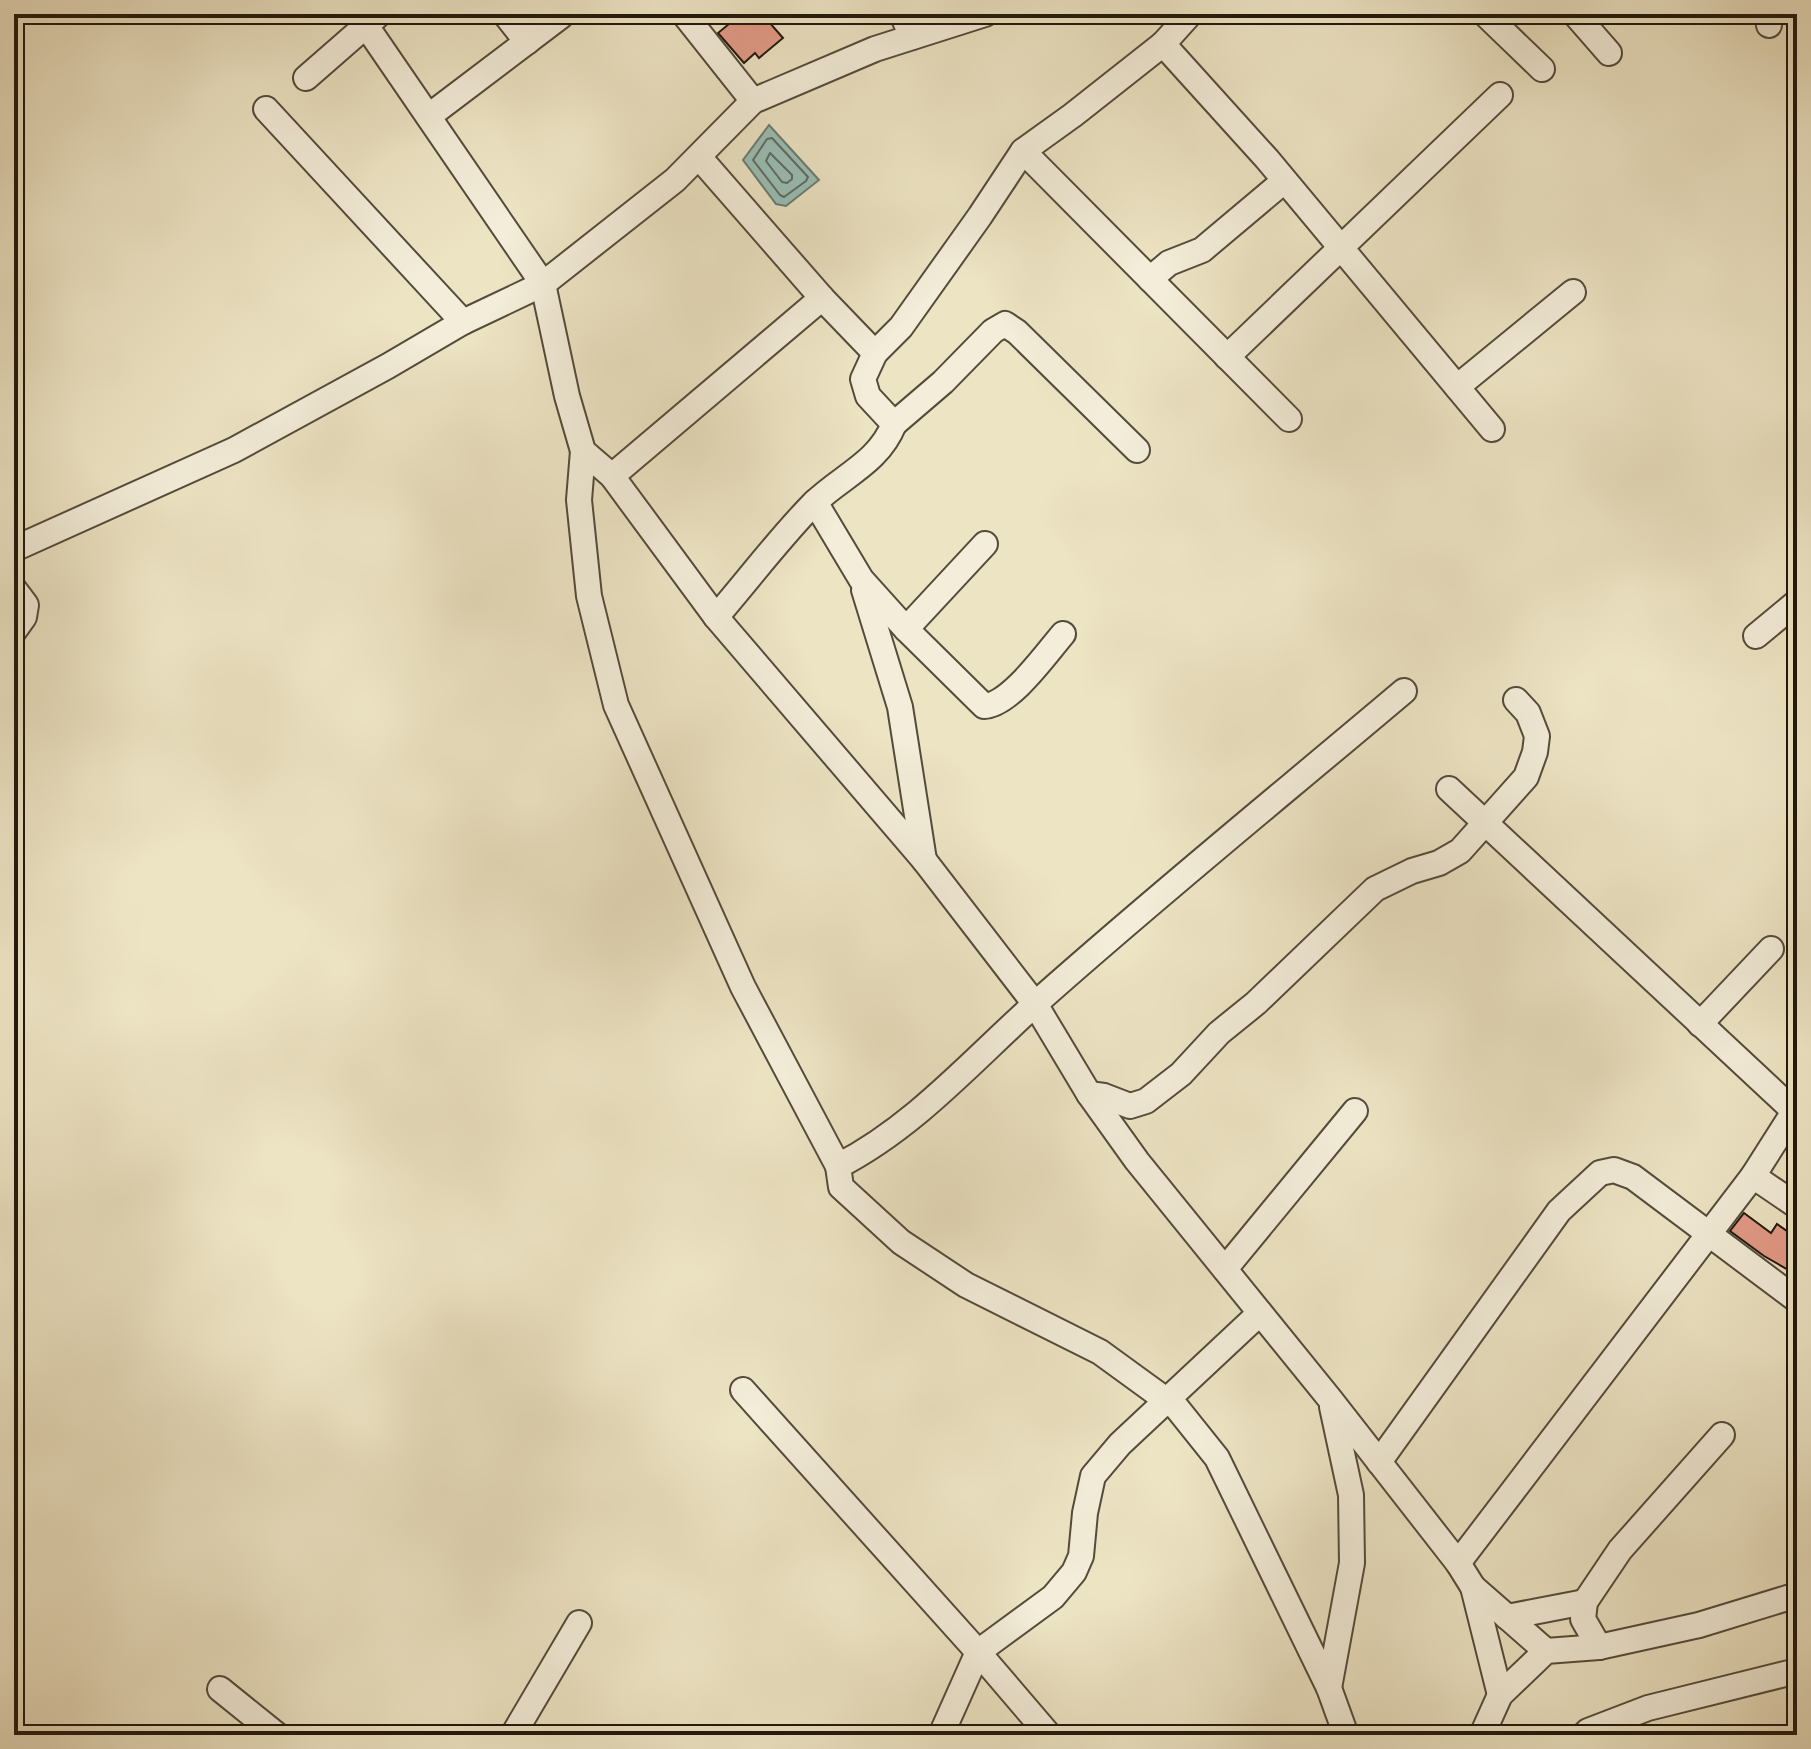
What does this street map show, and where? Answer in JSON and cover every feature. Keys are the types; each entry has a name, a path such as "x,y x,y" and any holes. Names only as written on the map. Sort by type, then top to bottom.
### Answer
{"street":[{"path":"505,14 527,42"},
{"path":"684,14 753,101"},
{"path":"902,14 912,37"},
{"path":"14,549 234,450 463,322 543,284 675,180 753,101 875,49 985,14"},
{"path":"894,424 878,409 865,387 863,379 875,353 901,327 1023,151 1163,44 1190,14"},
{"path":"1485,14 1542,69"},
{"path":"1575,14 1609,53"},
{"path":"429,116 561,16"},
{"path":"306,78 368,18 429,116 543,284 567,396 583,451 579,500 589,596 616,705 743,987 838,1166 841,1187 901,1242 966,1285 1100,1352 1177,1408 1217,1458 1329,1688 1346,1735"},
{"path":"1163,44 1284,181 1492,429"},
{"path":"1227,357 1500,95"},
{"path":"266,109 463,322"},
{"path":"1023,151 1289,419"},
{"path":"699,157 822,298 875,353"},
{"path":"1150,279 1169,263 1202,250 1284,181"},
{"path":"1457,387 1573,292"},
{"path":"612,476 822,298"},
{"path":"716,617 815,502 875,454 887,440 894,424 943,382 993,331 1005,324 1017,332 1137,450"},
{"path":"583,451 612,476 716,617 924,860 1035,1004 1089,1094 1137,1161 1330,1399 1458,1563 1473,1587 1546,1651"},
{"path":"815,502 861,579 906,629 984,706 994,706 1006,697 1063,634"},
{"path":"906,629 985,544"},
{"path":"861,579 900,707 924,860"},
{"path":"14,589 26,605 24,617 14,631"},
{"path":"1756,636 1797,602"},
{"path":"838,1166 884,1140 918,1113 1035,1004 1404,691"},
{"path":"1089,1094 1130,1106 1146,1101 1181,1074 1219,1033 1256,1003 1375,889 1460,851 1526,777 1537,736 1528,713 1516,700"},
{"path":"1449,789 1795,1109 1753,1176 1458,1563"},
{"path":"1700,1024 1771,949"},
{"path":"1225,1269 1355,1111"},
{"path":"1379,1462 1559,1211 1600,1173 1614,1170 1633,1177 1797,1300"},
{"path":"1753,1176 1797,1206"},
{"path":"941,1735 978,1652 1066,1584 1081,1556 1085,1513 1093,1476 1120,1444 1260,1313"},
{"path":"743,1390 1049,1735"},
{"path":"1329,1688 1352,1563 1351,1495 1330,1399"},
{"path":"1599,1647 1583,1619 1585,1602 1620,1550 1722,1435"},
{"path":"1473,1587 1500,1695"},
{"path":"1482,1735 1500,1695 1546,1651 1599,1647 1699,1625 1797,1595"},
{"path":"1507,1617 1585,1602"},
{"path":"513,1735 579,1623"},
{"path":"1584,1735 1648,1708 1797,1671"},
{"path":"220,1689 277,1735"}],"water":[{"path":"769,125 819,180 786,206 776,204 743,160"}],"building":[{"path":"741,14 762,14 783,38 759,58 755,53 744,63 718,33"},
{"path":"1744,1213 1771,1233 1777,1224 1797,1238 1797,1275 1730,1231"}]}
